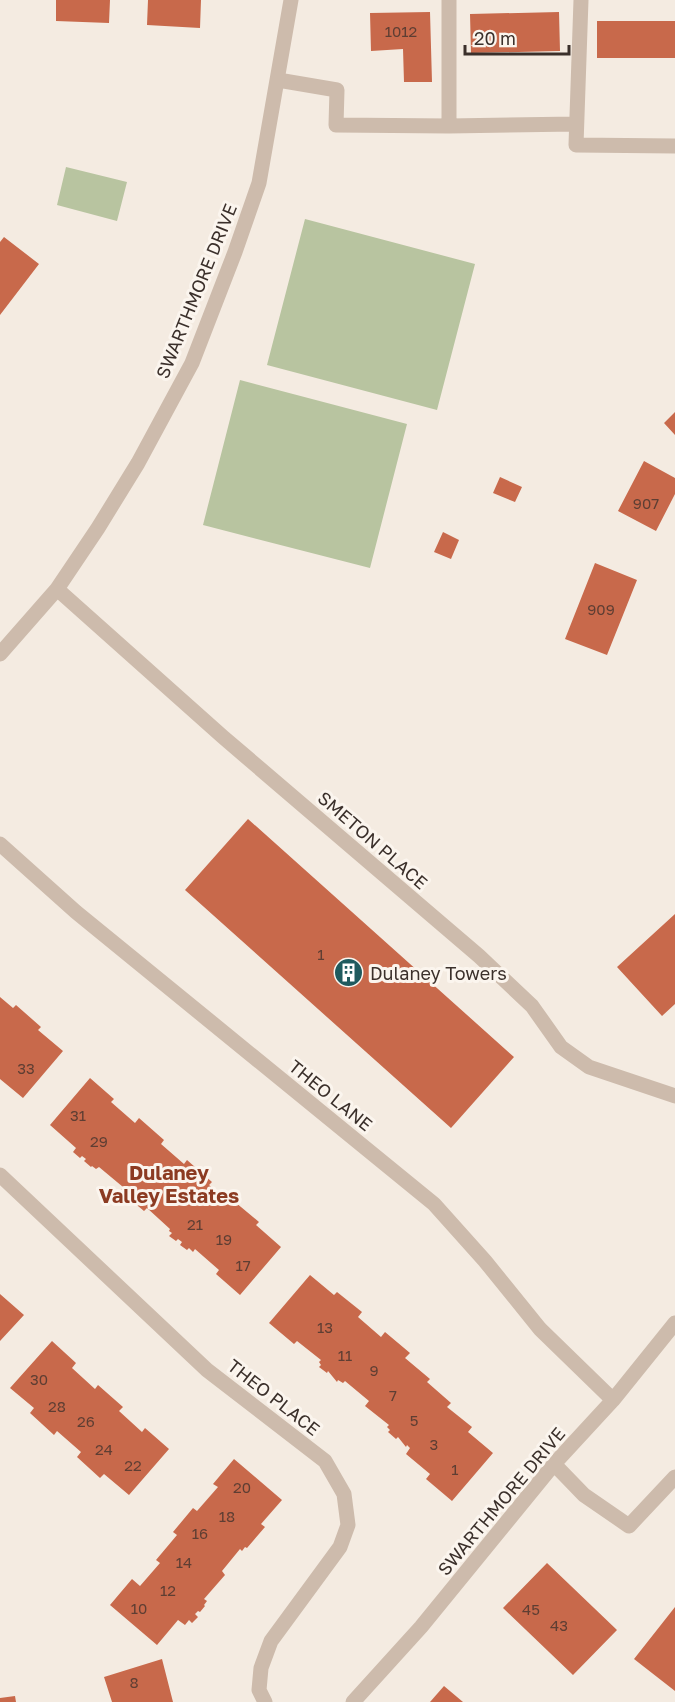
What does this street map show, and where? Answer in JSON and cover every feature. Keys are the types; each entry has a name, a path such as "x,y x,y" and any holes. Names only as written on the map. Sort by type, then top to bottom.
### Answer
{"street":[{"name":"SWARTHMORE DRIVE","path":"0,654 57,589 98,528 138,463 192,363 236,252 259,183 291,0"},
{"path":"449,0 449,126"},
{"path":"581,0 576,145 675,146"},
{"path":"278,80 337,90 336,125 576,124"},
{"name":"SMETON PLACE","path":"57,589 223,737 479,956 532,1006 561,1047 589,1067 675,1096"},
{"name":"THEO LANE","path":"0,844 76,912 434,1204 485,1261 540,1329 613,1400"},
{"name":"THEO PLACE","path":"0,1175 207,1370 326,1461 344,1494 348,1525 340,1547 271,1641 261,1668 259,1690 265,1702"},
{"name":"SWARTHMORE DRIVE","path":"353,1702 421,1627 554,1464 613,1400 675,1323"},
{"path":"554,1464 584,1495 629,1526 675,1477"}],"green space":[{"path":"66,167 127,182 117,221 57,205"},
{"path":"305,219 475,264 437,410 267,365"},
{"path":"240,380 407,424 370,568 203,525"}],"building":[{"path":"56,0 110,0 109,23 56,21"},
{"path":"148,0 201,0 200,28 147,25"},
{"path":"430,12 432,82 404,82 403,49 371,51 370,13"},
{"path":"559,12 560,51 471,53 470,14"},
{"path":"597,21 675,21 675,58 597,58"},
{"path":"4,237 39,264 0,315 0,242"},
{"path":"675,412 675,435 664,423"},
{"path":"644,461 675,478 675,494 656,531 618,511"},
{"path":"500,477 522,487 515,502 493,493"},
{"path":"443,532 459,540 451,559 434,552"},
{"path":"595,563 637,580 607,655 565,639"},
{"name":"Dulaney Towers","path":"248,819 514,1057 451,1128 185,890"},
{"path":"675,914 675,1004 662,1016 617,967"},
{"path":"0,997 13,1008 16,1005 41,1027 38,1030 63,1051 23,1098 0,1079"},
{"path":"90,1078 114,1099 111,1102 135,1123 139,1118 164,1140 161,1144 184,1164 187,1160 212,1182 209,1185 232,1205 235,1202 259,1222 256,1225 281,1247 240,1295 216,1274 219,1270 195,1249 193,1252 180,1245 182,1242 169,1236 172,1233 170,1229 147,1208 144,1211 120,1191 123,1187 99,1167 96,1169 91,1167 84,1161 86,1159 82,1156 80,1158 73,1152 76,1148 50,1125"},
{"path":"310,1275 334,1295 337,1292 362,1312 358,1317 381,1337 385,1332 410,1353 405,1358 430,1379 427,1382 451,1403 447,1407 472,1427 468,1432 493,1453 452,1501 426,1479 430,1474 406,1454 410,1448 407,1445 406,1447 398,1437 396,1439 388,1432 389,1425 365,1406 369,1401 345,1381 343,1383 338,1380 337,1382 328,1371 327,1373 319,1367 321,1360 297,1341 294,1344 269,1323"},
{"path":"0,1294 24,1315 0,1341"},
{"path":"52,1341 76,1363 72,1368 95,1389 98,1385 123,1407 119,1411 142,1432 145,1428 169,1449 129,1495 104,1474 100,1478 77,1457 81,1452 57,1431 54,1435 30,1413 34,1408 10,1388"},
{"path":"234,1459 282,1500 261,1524 265,1527 247,1548 245,1547 242,1551 240,1549 222,1571 225,1575 204,1599 207,1601 205,1606 195,1614 198,1617 192,1623 189,1620 185,1625 178,1620 157,1645 110,1605 132,1579 140,1586 160,1563 156,1560 177,1535 173,1532 193,1508 197,1511 218,1487 213,1484"},
{"path":"547,1563 617,1630 573,1675 503,1608"},
{"path":"675,1607 675,1691 634,1659"},
{"path":"162,1659 173,1702 112,1702 104,1677"},
{"path":"444,1686 463,1702 430,1702"},
{"path":"15,1696 16,1702 0,1702 0,1698"}],"place":[{"name":"Dulaney Towers","path":"349,973"}],"district":[{"name":"Dulaney Valley Estates","path":"169,1184"}]}
